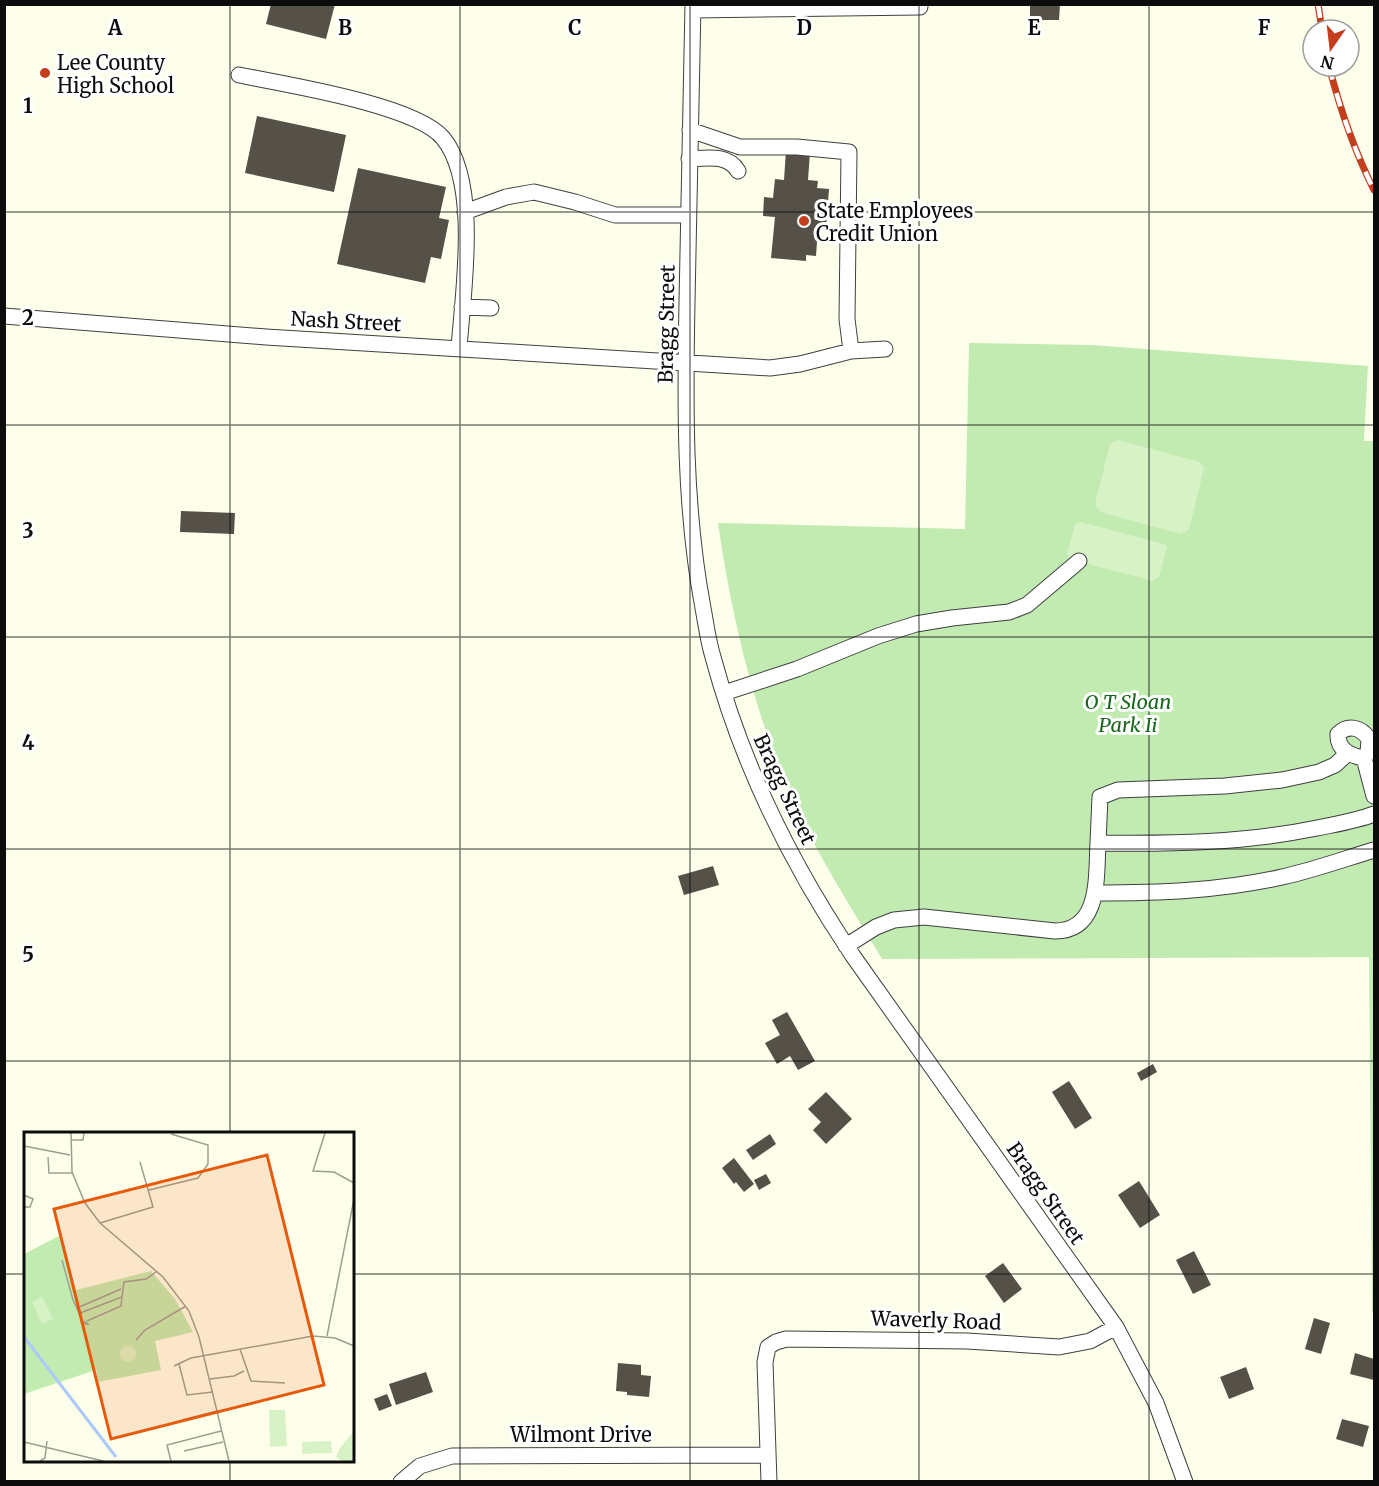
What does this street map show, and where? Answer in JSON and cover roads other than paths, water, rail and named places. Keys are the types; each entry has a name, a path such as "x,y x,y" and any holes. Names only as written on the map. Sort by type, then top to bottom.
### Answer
{"street":[{"path":"693,7 920,7"},
{"name":"Bragg Street","path":"693,7 686,364 687,482 692,538 712,655 736,733 774,822 817,903 1116,1327 1156,1403 1185,1482"},
{"path":"239,75 385,107 432,127 442,137 455,161 463,188 465,212 459,348"},
{"path":"690,130 740,147 797,147 849,152 847,319 851,351"},
{"path":"689,159 728,160 738,171 740,147"},
{"path":"465,212 506,197 534,192 615,215 688,215"},
{"path":"462,307 491,308"},
{"name":"Nash Street","path":"4,316 266,337 770,368 800,364 851,351 885,349"},
{"path":"724,693 797,669 878,636 916,624 1009,612 1027,605 1079,561"},
{"path":"1365,758 1348,753 1338,740 1338,734 1344,729 1353,728 1366,734 1369,739 1368,753 1365,758 1374,796"},
{"path":"846,946 876,927 894,920 924,917 1066,931 1079,926 1088,913 1095,893 1100,797 1118,790 1225,786 1282,780 1319,772 1335,765 1348,753"},
{"path":"1098,843 1180,844 1236,840 1292,833 1374,814"},
{"path":"1095,893 1186,891 1242,885 1304,872 1374,850"},
{"name":"Waverly Road","path":"767,1455 765,1362 768,1347 776,1342 786,1340 967,1341 1059,1347 1090,1341 1116,1327"},
{"path":"767,1455 769,1482"},
{"name":"Wilmont Drive","path":"401,1482 420,1466 452,1456 767,1455"}],"railway":[{"path":"1318,4 1320,18"},
{"path":"1332,78 1348,129 1374,190"}],"place":[{"name":"Lee County High School","path":"45,73"},
{"name":"State Employees Credit Union","path":"804,221"}],"park label":[{"name":"O T Sloan Park Ii","path":"1128,712"}]}
